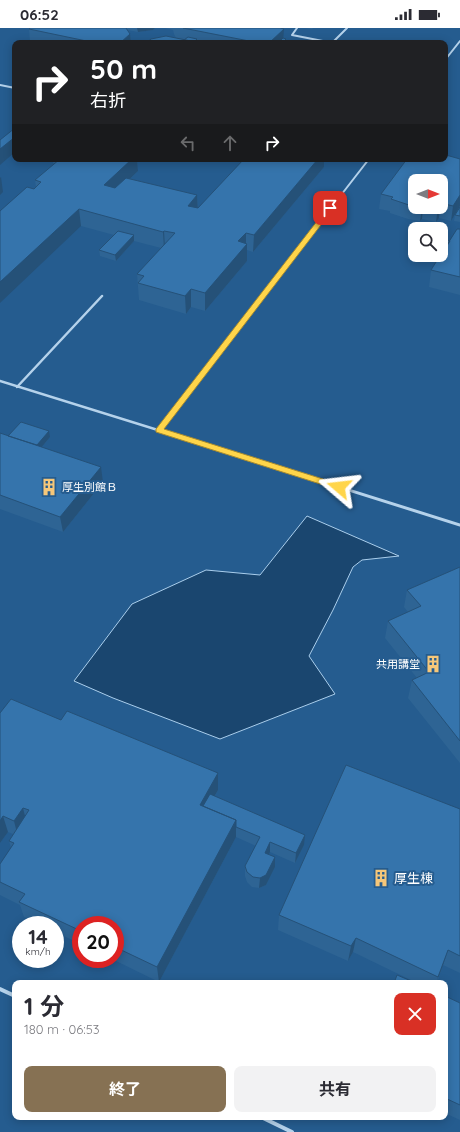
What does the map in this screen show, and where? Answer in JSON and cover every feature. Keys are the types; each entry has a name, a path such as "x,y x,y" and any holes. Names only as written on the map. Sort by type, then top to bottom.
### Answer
{"lane":[{"path":"297,28 292,35 317,40"},
{"path":"335,40 347,28"},
{"path":"448,56 460,41"},
{"path":"0,85 12,87"},
{"path":"159,431 367,162"},
{"path":"17,386 102,296"},
{"path":"0,381 460,525"},
{"path":"0,989 12,995"},
{"path":"267,1120 292,1132"}],"water":[{"path":"307,516 399,556 362,560 353,567 309,656 335,694 220,739 113,698 74,681 132,604 206,570 260,575"}],"building":[{"path":"126,28 130,34 123,40 82,40 29,29"},
{"path":"183,28 284,29 272,40 244,40"},
{"path":"166,36 186,40 150,40"},
{"path":"188,37 197,39 196,40 184,40"},
{"path":"12,130 12,139 0,149 0,140"},
{"path":"448,156 460,159 460,195 453,206 448,205 448,174 408,174 408,205 391,199 393,197 381,194 405,162 448,162"},
{"path":"56,162 129,162 104,185 115,188 126,178 197,195 188,206 198,208 241,162 315,162 254,235 246,233 238,241 247,244 205,293 191,289 185,296 138,283 144,276 137,274 175,233 163,232 79,209 0,282 0,211 27,187 34,189 41,182 35,180"},
{"path":"460,207 460,216 455,215"},
{"path":"457,229 460,229 460,277 431,270 436,262 448,262 448,243"},
{"path":"118,231 134,235 115,255 99,250"},
{"path":"21,422 49,431 37,445 8,436"},
{"name":"厚生別館Ｂ","path":"0,433 101,467 60,517 0,495"},
{"name":"共用講堂","path":"460,567 460,741 412,680 429,672 388,621 421,606 407,590"},
{"path":"11,699 61,720 67,711 218,773 200,805 236,820 157,967 124,951 124,916 72,916 72,927 64,923 64,916 49,916 19,902 25,894 0,882 0,864 14,843 9,841 29,810 23,808 14,821 3,816 0,821 0,713"},
{"name":"厚生棟","path":"346,765 460,809 460,956 448,950 438,977 356,938 351,946 279,915"},
{"path":"210,794 305,835 296,853 270,842 265,853 275,857 266,875 260,878 253,877 247,872 245,866 260,837 236,827 236,820 203,806"},
{"path":"397,975 409,980 395,980"},
{"path":"448,997 460,1003 460,1105 448,1099"}],"place":[{"name":"厚生別館Ｂ","path":"49,487"},
{"name":"共用講堂","path":"433,664"},
{"name":"厚生棟","path":"381,878"}],"route":[{"path":"330,208 159,431 339,487"}]}
